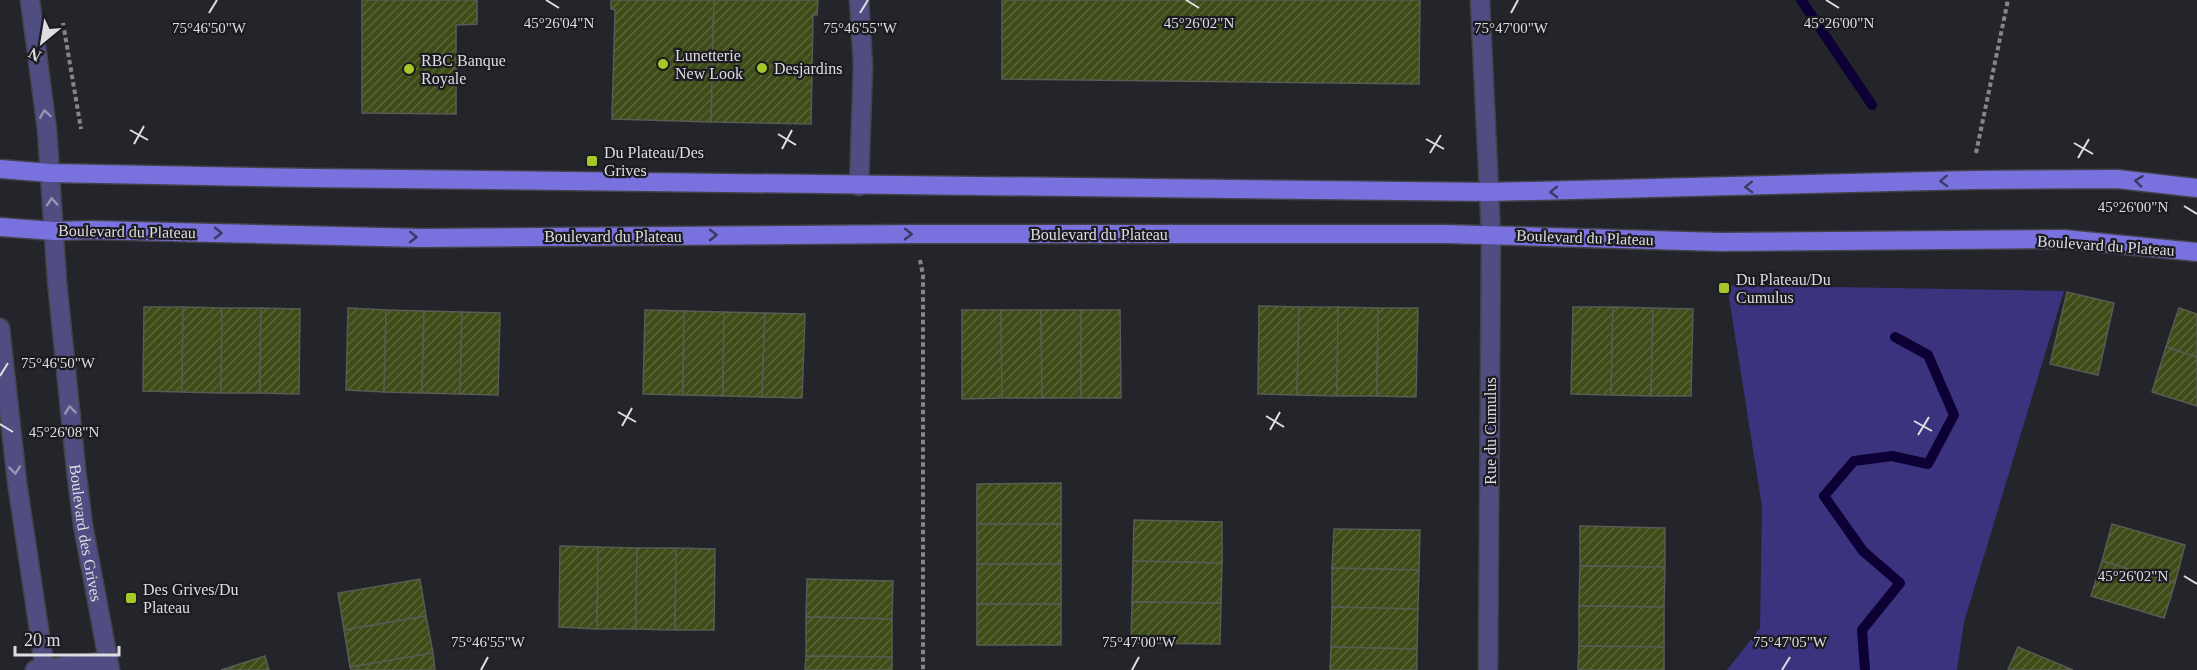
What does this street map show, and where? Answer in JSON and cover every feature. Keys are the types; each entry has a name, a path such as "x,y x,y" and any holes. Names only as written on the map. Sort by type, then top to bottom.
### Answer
{"main road":[{"path":"0,169 50,173 859,186 1489,192 1973,180 2116,179 2197,188"},
{"name":"Boulevard du Plateau","path":"0,227 54,231 423,238 913,234 1491,234 1720,242 2064,239 2197,252"}],"street":[{"name":"Boulevard des Grives","path":"30,0 47,130 57,281 76,469 83,525 109,666"},
{"path":"859,0 863,64 859,186"},
{"name":"Rue du Cumulus","path":"1480,0 1491,234 1488,670"},
{"path":"0,328 17,482 42,670 109,666"}],"path":[{"path":"1973,180 1974,160 2008,0"},
{"path":"61,12 81,129"},
{"path":"913,234 923,275 923,670"}],"shaded area":[{"path":"1727,285 2064,291 1964,622 1957,670 1727,670 1760,628 1762,507"}],"building":[{"name":"RBC Banque Royale","path":"362,0 477,0 477,24 456,25 456,114 362,113"},
{"name":"Lunetterie New Look","path":"611,0 714,0 711,122 612,119 615,10 611,9"},
{"name":"Desjardins","path":"714,0 818,0 817,15 813,15 811,124 711,122"},
{"path":"1002,0 1420,0 1419,84 1002,79"},
{"path":"2067,292 2114,303 2098,375 2050,364"},
{"path":"1259,306 1299,307 1297,395 1258,394"},
{"path":"144,307 183,307 182,392 143,391"},
{"path":"183,307 222,308 221,393 182,392"},
{"path":"1299,307 1338,307 1337,396 1297,395"},
{"path":"1338,307 1378,308 1377,396 1337,396"},
{"path":"1573,307 1613,307 1611,395 1571,394"},
{"path":"1613,307 1653,308 1651,396 1611,395"},
{"path":"222,308 261,308 260,393 221,393"},
{"path":"261,308 300,309 299,394 260,393"},
{"path":"348,308 386,310 384,392 346,390"},
{"path":"1378,308 1418,308 1416,397 1377,396"},
{"path":"1653,308 1693,309 1691,396 1651,396"},
{"path":"2179,308 2197,314 2197,357 2166,347"},
{"path":"386,310 424,311 422,393 384,392"},
{"path":"645,310 684,311 683,395 643,394"},
{"path":"962,310 1001,310 1002,398 962,399"},
{"path":"1001,310 1041,310 1042,398 1002,398"},
{"path":"1041,310 1081,310 1081,398 1042,398"},
{"path":"1081,310 1120,310 1121,398 1081,398"},
{"path":"424,311 462,312 460,394 422,393"},
{"path":"684,311 724,312 723,396 683,395"},
{"path":"462,312 500,313 498,395 460,394"},
{"path":"724,312 765,313 762,397 723,396"},
{"path":"765,313 805,314 802,398 762,397"},
{"path":"2166,347 2197,357 2197,406 2152,392"},
{"path":"1061,483 1061,524 977,524 977,484"},
{"path":"1134,520 1222,522 1222,563 1133,561"},
{"path":"977,524 1061,524 1061,564 977,564"},
{"path":"2112,524 2185,545 2175,583 2102,561"},
{"path":"1580,526 1665,528 1665,567 1580,566"},
{"path":"1334,529 1420,530 1419,570 1332,568"},
{"path":"560,546 598,547 597,629 559,627"},
{"path":"598,547 637,548 636,629 597,629"},
{"path":"637,548 676,548 675,630 636,629"},
{"path":"676,548 715,549 714,630 675,630"},
{"path":"1133,561 1222,563 1221,603 1132,602"},
{"path":"2102,561 2175,583 2164,618 2091,596"},
{"path":"977,564 1061,564 1061,604 977,604"},
{"path":"1580,566 1665,567 1664,607 1579,606"},
{"path":"1332,568 1419,570 1418,609 1332,607"},
{"path":"420,579 426,616 344,630 338,593"},
{"path":"807,579 893,581 892,619 806,617"},
{"path":"1132,602 1221,603 1220,644 1131,643"},
{"path":"977,604 1061,604 1061,645 977,645"},
{"path":"1579,606 1664,607 1664,647 1579,646"},
{"path":"1332,607 1418,609 1417,649 1331,647"},
{"path":"426,616 433,653 350,667 344,630"},
{"path":"806,617 892,619 892,657 806,656"},
{"path":"1579,646 1664,647 1664,670 1578,670"},
{"path":"1331,647 1417,649 1417,670 1330,670"},
{"path":"2018,647 2073,670 2008,670"},
{"path":"433,653 435,670 351,670 350,667"},
{"path":"265,656 269,670 221,670"},
{"path":"806,656 892,657 892,670 805,670"}],"waterway":[{"path":"1801,0 1872,105"},
{"path":"1865,670 1862,630 1900,583 1863,551 1824,496 1854,461 1892,456 1928,464 1954,415 1928,355 1895,337"}],"place":[{"name":"Lunetterie New Look","path":"663,64"},
{"name":"Desjardins","path":"762,68"},
{"name":"RBC Banque Royale","path":"409,69"},
{"name":"Du Plateau/Des Grives","path":"592,161"},
{"name":"Du Plateau/Du Cumulus","path":"1724,288"},
{"name":"Des Grives/Du Plateau","path":"131,598"}]}
